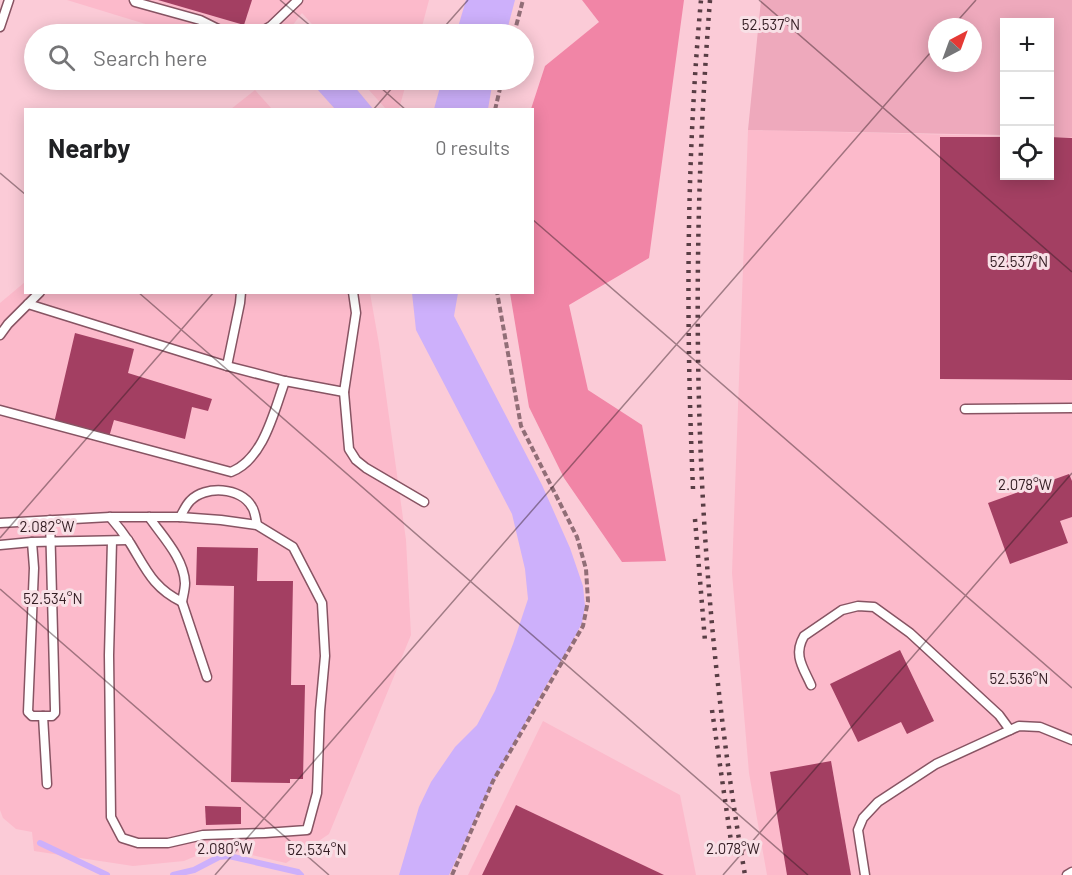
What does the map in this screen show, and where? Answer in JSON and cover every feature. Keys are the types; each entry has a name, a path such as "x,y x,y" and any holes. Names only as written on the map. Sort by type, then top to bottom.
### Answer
{"lane":[{"path":"0,27 9,0"},
{"path":"134,0 208,24"},
{"path":"273,24 298,0"},
{"path":"0,335 38,294"},
{"path":"227,366 241,294"},
{"path":"353,294 356,313 344,392 349,449 356,460 366,468 424,502"},
{"path":"28,304 227,366 285,381 344,392"},
{"path":"0,410 231,472 239,469 264,438 285,381"},
{"path":"965,409 1072,408"},
{"path":"180,517 190,501 204,491 222,490 241,495 253,507 257,525"},
{"path":"110,517 128,540 150,577 168,594 182,602"},
{"path":"0,523 110,517 180,517 221,520 257,525 293,547 322,603 325,656 317,793 307,830 203,835 168,843 138,843 122,838 111,817 109,655 112,541"},
{"path":"149,517 177,557 183,570 185,584 182,602 207,677"},
{"path":"32,542 34,568 28,712 32,716 52,716 56,709 50,520"},
{"path":"0,545 128,540"},
{"path":"811,685 798,657 804,636 842,610 858,606 874,607 910,633 999,715 1010,730"},
{"path":"43,716 47,784"},
{"path":"865,875 858,831 863,818 878,802 936,764 1019,726 1040,728 1072,740"},
{"path":"1067,875 1072,872"}],"path":[{"path":"517,24 523,0"},
{"path":"495,108 500,90"},
{"path":"452,875 493,782 583,626 588,601 586,569 577,537 521,426 497,294"}],"shaded area":[{"path":"67,0 429,0 423,24 312,24 302,13 294,24 145,24"},
{"path":"466,0 515,0 509,24 459,24"},
{"path":"582,0 684,0 649,258 569,305 588,390 642,425 666,561 622,562 564,478 529,407 510,294 534,294 534,108 531,108 545,66 599,22"},
{"path":"761,0 1072,0 1072,137 1054,137 1054,18 1000,18 1000,135 748,130"},
{"path":"255,90 271,108 232,108"},
{"path":"318,90 357,90 372,108 334,108"},
{"path":"369,90 404,90 399,108 385,108"},
{"path":"439,90 491,90 488,108 434,108"},
{"path":"748,130 1000,136 1000,180 1054,180 1054,137 1072,137 1072,875 767,875 749,773 732,573"},
{"path":"24,283 24,294 370,294 406,540 411,635 329,834 286,863 217,847 184,861 133,866 34,851 32,832 16,829 3,818 0,810 0,303"},
{"path":"412,294 458,294 454,316 542,485 570,548 583,586 585,606 582,623 488,792 449,875 399,875 419,807 431,782 455,747 477,725 495,691 528,599 525,569 512,514 416,330"},
{"path":"543,721 680,795 696,875 468,875"}],"building":[{"path":"158,0 252,0 244,24"},
{"path":"940,137 1000,137 1000,180 1054,180 1054,137 1072,138 1072,380 940,379"},
{"path":"75,333 134,349 128,373 212,399 208,411 192,407 185,439 114,420 109,437 54,423"},
{"path":"1069,474 1072,481 1072,517 1060,521 1068,543 1010,564 988,503"},
{"path":"197,547 258,548 257,581 293,581 291,685 305,685 303,779 290,779 290,783 231,782 234,586 196,585"},
{"path":"900,650 934,721 907,734 901,722 858,742 830,684"},
{"path":"831,761 851,875 787,875 770,772"},
{"path":"516,805 664,875 482,875"},
{"path":"205,806 241,807 241,824 206,825"}],"waterway":[{"path":"40,843 107,875"},
{"path":"173,875 194,870 219,857 229,856 298,872 301,875"}],"railway":[{"path":"693,489 688,305 692,122 701,0"},
{"path":"710,0 699,219 700,439 715,658 728,767 745,875"},
{"path":"695,519 705,641"},
{"path":"712,710 733,855"}]}
